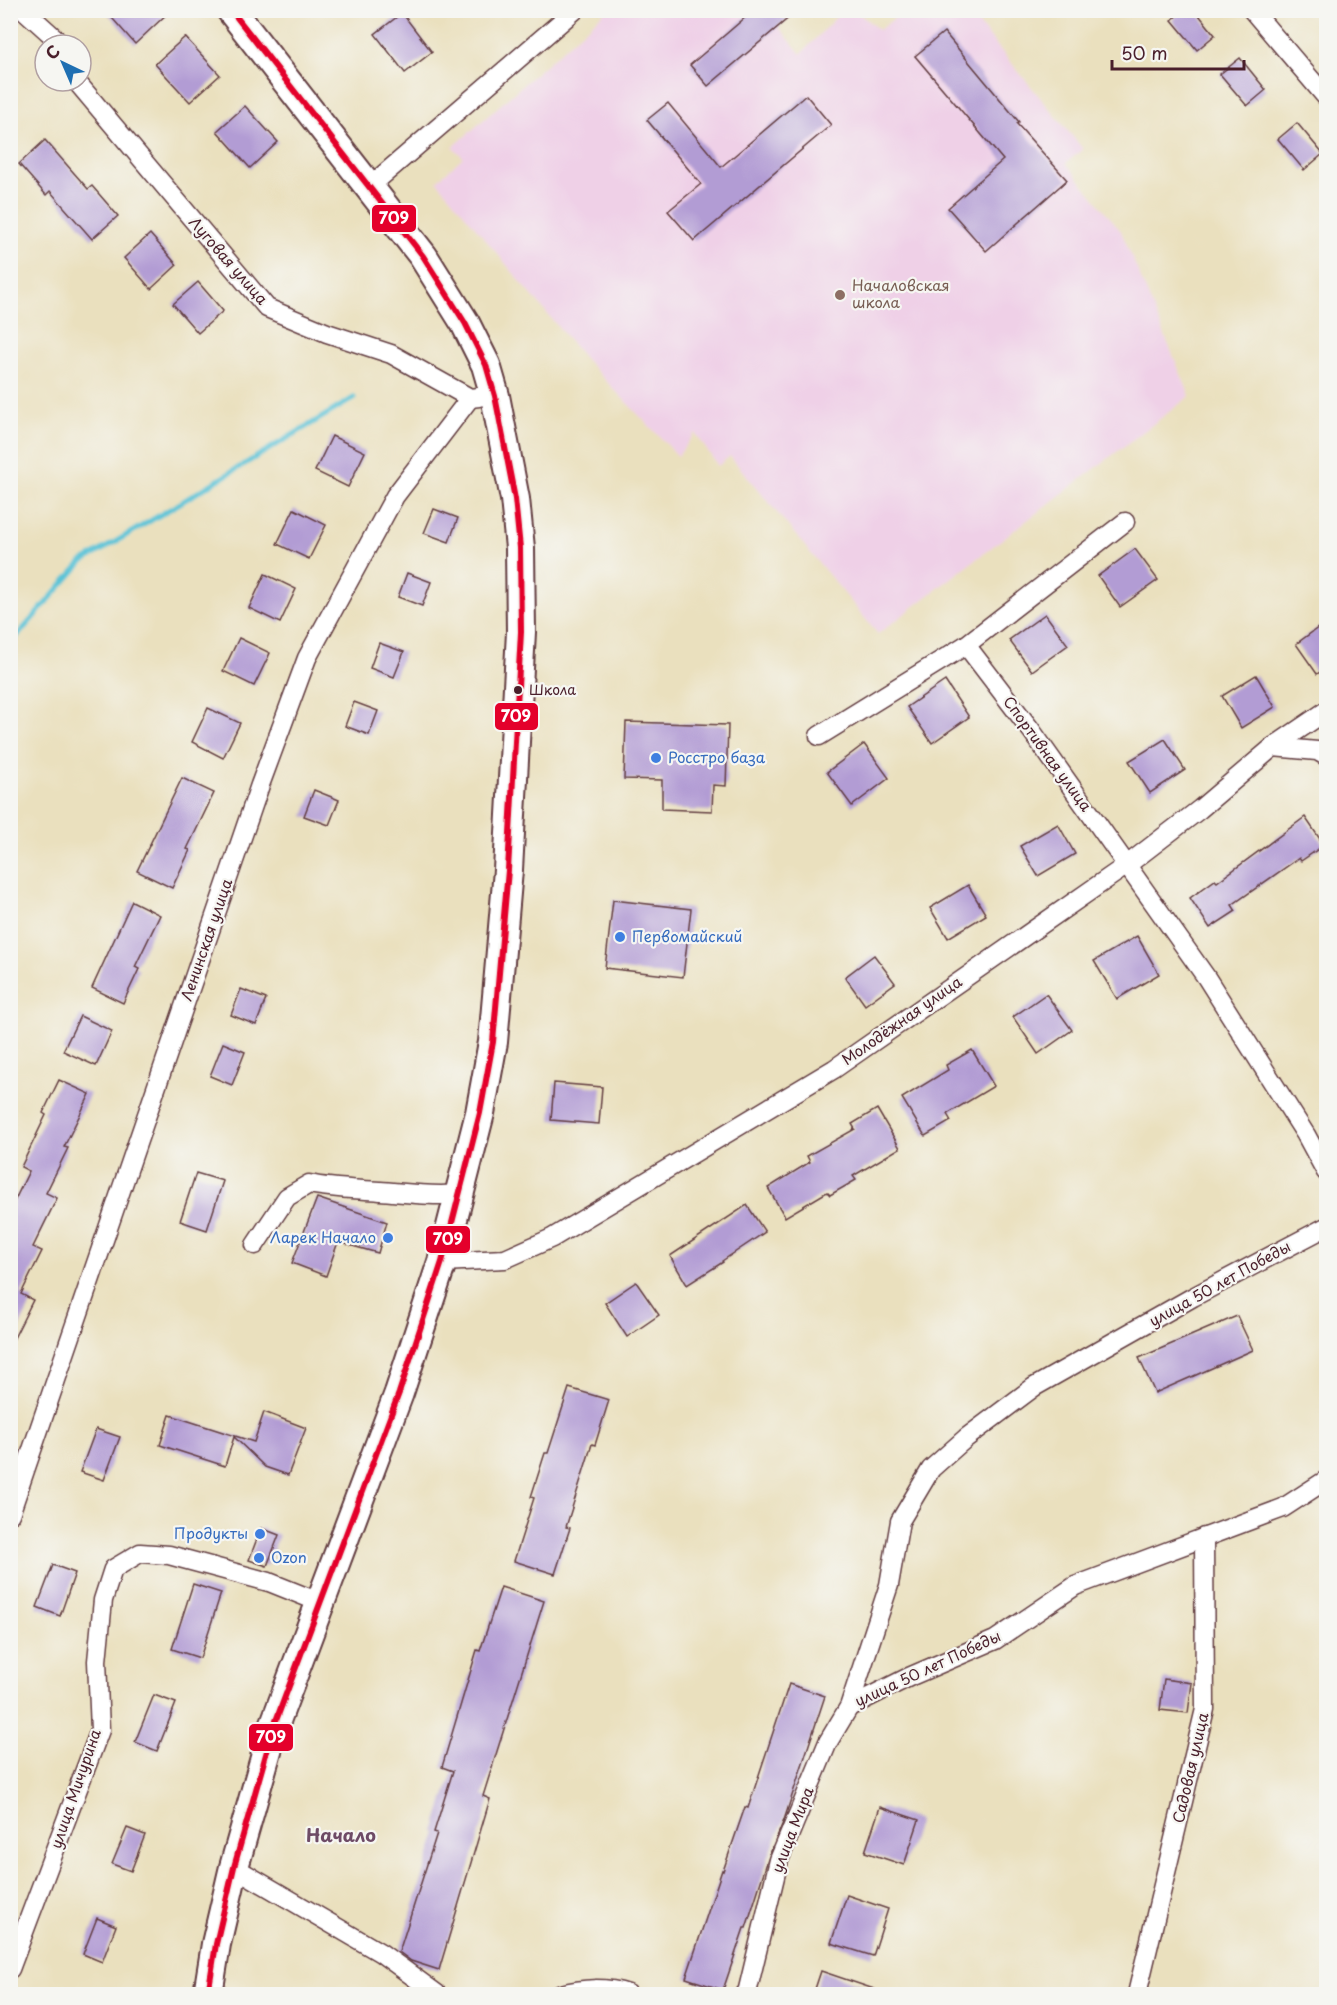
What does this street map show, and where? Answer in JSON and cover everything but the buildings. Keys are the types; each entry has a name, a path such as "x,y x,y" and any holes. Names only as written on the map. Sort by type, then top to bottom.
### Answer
{"main road":[{"path":"208,1995 216,1944 234,1867 274,1726 399,1393 442,1263 480,1113 493,1041 508,870 521,632 520,548 509,461 483,397 486,364 465,323 423,256 231,10"}],"street":[{"path":"24,10 49,33"},
{"path":"369,187 575,10"},
{"path":"1252,10 1326,97"},
{"name":"Луговая улица","path":"86,93 267,308 327,333 391,354 483,397"},
{"name":"Ленинская улица","path":"10,1514 260,785 307,658 395,496 483,397"},
{"path":"819,736 966,645 1125,522"},
{"name":"Спортивная улица","path":"966,645 1031,730 1126,865"},
{"name":"Молодёжная улица","path":"442,1263 505,1258 552,1238 834,1069 1126,865 1200,809 1273,747 1326,711"},
{"path":"1273,747 1317,751 1326,756"},
{"path":"1126,865 1206,977 1306,1135 1326,1172"},
{"path":"255,1245 287,1197 309,1184 331,1189 438,1197 460,1194"},
{"name":"улица 50 лет Победы","path":"849,1707 889,1585 900,1521 931,1469 966,1438 1034,1387 1193,1297 1326,1227"},
{"name":"улица 50 лет Победы","path":"849,1707 909,1677 996,1640 1075,1586 1282,1508 1326,1480"},
{"name":"Садовая улица","path":"1137,1995 1205,1709 1204,1537"},
{"name":"улица Мичурина","path":"10,1969 100,1730 97,1661 103,1600 113,1569 140,1553 169,1555 268,1582 319,1602"},
{"name":"улица Мира","path":"745,1995 779,1860 828,1742 849,1707"},
{"path":"234,1867 381,1953 437,1995"},
{"path":"561,1995 579,1989 618,1991 628,1995"}],"shaded area":[{"name":"Началовская школа","path":"606,11 766,11 801,54 842,11 856,11 879,30 904,11 968,11 1083,149 1066,163 1121,231 1190,396 878,634 730,456 718,466 695,433 678,456 584,358 437,181 463,157 453,147"}],"waterway":[{"path":"10,644 82,562 354,398"}],"transit line":[{"name":"709","path":"208,1994 216,1944 234,1867 274,1726 399,1393 442,1262 480,1113 493,1042 508,870 521,632 520,548 515,499 495,396 486,365 465,323 423,256 231,10"}],"place":[{"name":"Началовская школа","path":"840,295"},
{"name":"Школа","path":"518,690"},
{"name":"Росстро база","path":"656,758"},
{"name":"Первомайский","path":"620,937"},
{"name":"Ларек Начало","path":"388,1238"},
{"name":"Продукты","path":"260,1534"},
{"name":"Ozon","path":"259,1558"}],"district":[{"name":"Начало","path":"341,1836"}]}
